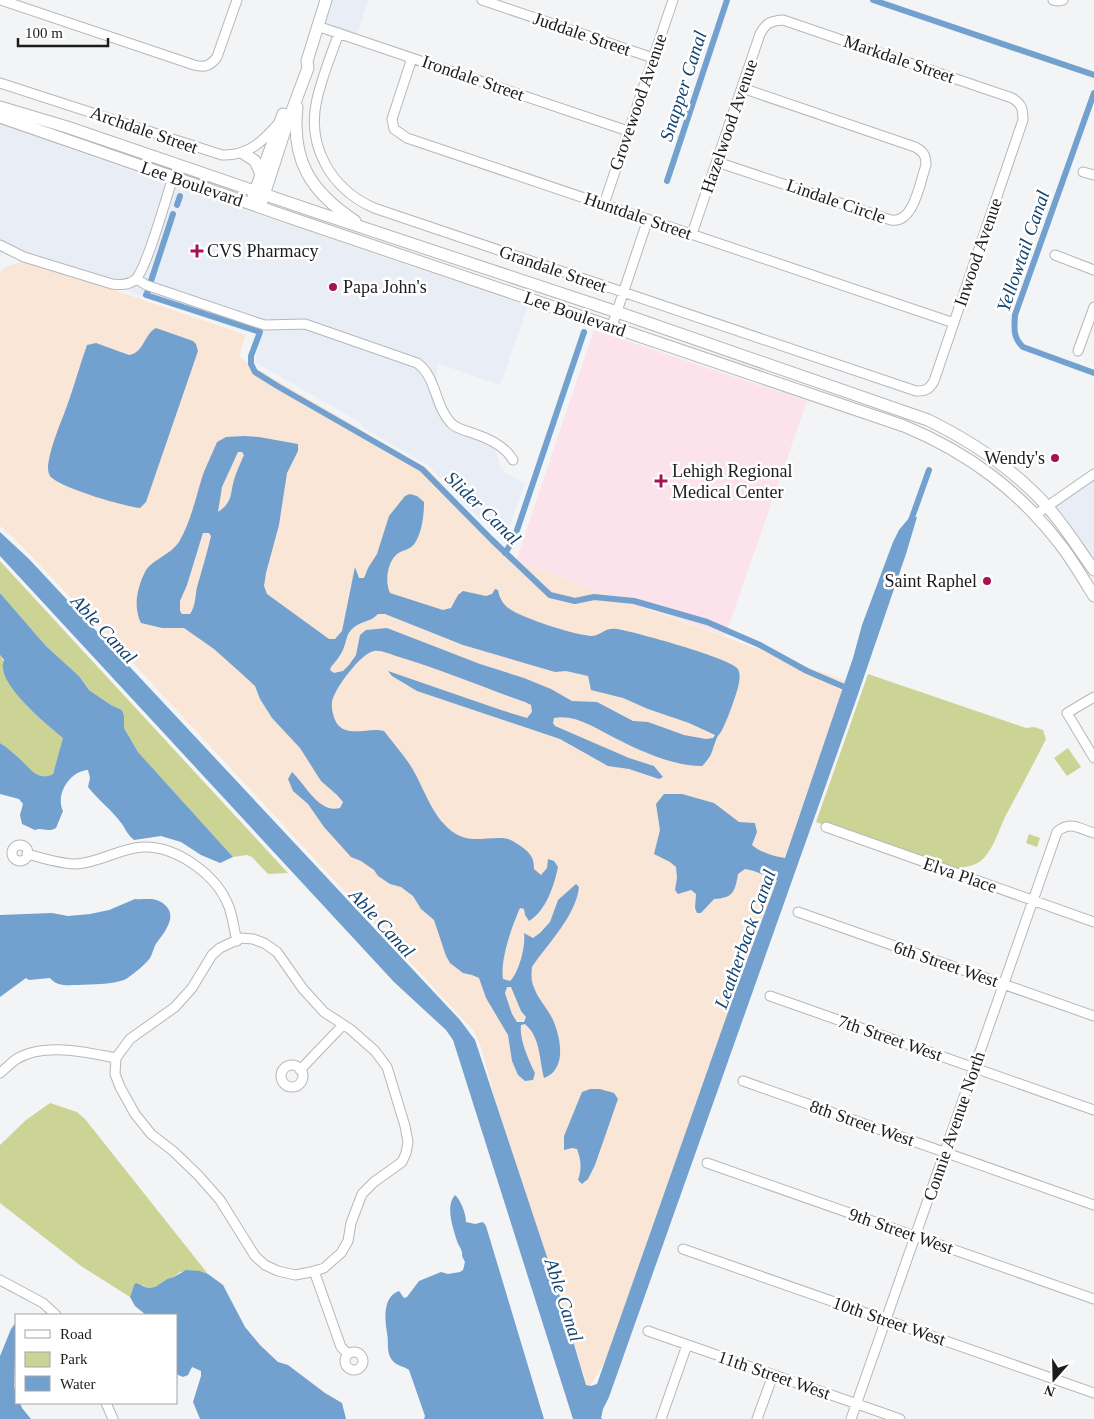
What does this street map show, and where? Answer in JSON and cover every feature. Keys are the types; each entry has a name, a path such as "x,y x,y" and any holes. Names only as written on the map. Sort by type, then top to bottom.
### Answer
{"main road":[{"path":"255,206 308,68 307,64 317,26 326,0"},
{"path":"259,193 261,174 279,122 300,71 303,65 307,64"},
{"path":"300,89 296,113 296,138 299,154 309,177 325,199 338,210 359,224 386,236"},
{"name":"Lee Boulevard","path":"0,107 617,312 928,420 968,441 998,462 1047,506 1072,537 1094,570"},
{"name":"Lee Boulevard","path":"0,118 904,426 956,450 993,475 1035,515 1063,548 1094,596"},
{"path":"73,142 76,139 105,147 118,146"},
{"path":"243,153 255,161 261,174"},
{"path":"407,258 412,255 423,256 493,279 507,276"},
{"path":"816,396 826,391 873,407 888,405"}],"street":[{"path":"1,0 194,66 204,67 211,64 217,58 236,0"},
{"name":"Juddale Street","path":"482,0 653,58"},
{"name":"Grovewood Avenue","path":"604,204 673,0"},
{"path":"1053,0 1063,0"},
{"name":"Markdale Street","path":"771,21 783,20 1012,98 1023,108"},
{"name":"Hazelwood Avenue","path":"692,234 760,34 771,21"},
{"name":"Irondale Street","path":"317,26 628,131"},
{"name":"Grandale Street","path":"338,33 317,99 314,131 324,163 343,189 352,196 374,208 901,387 925,391"},
{"name":"Huntdale Street","path":"412,58 392,119 394,129 401,135 954,323"},
{"name":"Archdale Street","path":"0,83 209,152 222,155 243,153"},
{"name":"Lindale Circle","path":"717,162 891,220 898,221 904,218 912,206 926,164 926,158 922,151 906,143 742,88"},
{"name":"Inwood Avenue","path":"925,391 931,387 934,381 1023,120 1023,108"},
{"path":"243,153 260,143 279,122"},
{"path":"1083,172 1094,175"},
{"path":"0,245 24,257 112,284 129,284 137,278 144,263 173,177"},
{"path":"612,326 648,220"},
{"path":"1055,255 1094,270"},
{"path":"137,278 146,285 254,322 266,325 305,324 417,362 429,376 451,424 490,440 509,453 513,460"},
{"path":"1078,351 1094,307"},
{"path":"1035,515 1094,474"},
{"path":"1094,697 1068,713 1094,758"},
{"name":"Connie Avenue North","path":"851,1419 1058,832 1064,826 1071,826 1094,833"},
{"name":"Elva Place","path":"826,827 1094,922"},
{"path":"27,854 74,864 142,847 164,850 178,855 192,863 216,886 229,907 237,941"},
{"name":"6th Street West","path":"798,912 1094,1016"},
{"path":"241,938 253,939 264,943 277,952 303,989 324,1012 343,1025 375,1051 387,1067 405,1126 408,1142 406,1153 402,1162 374,1182 362,1194 351,1223 348,1241 341,1253 324,1268 294,1275 265,1266 255,1256 220,1200 173,1151 151,1134 135,1114 120,1087 115,1074 116,1058 130,1039 175,1007 192,988 212,955 220,948 241,938"},
{"name":"7th Street West","path":"770,996 1094,1110"},
{"path":"300,1070 343,1025"},
{"path":"0,1073 16,1059 43,1050 72,1051 116,1058"},
{"name":"8th Street West","path":"744,1082 1094,1205"},
{"name":"9th Street West","path":"707,1163 1094,1299"},
{"name":"10th Street West","path":"684,1249 1094,1393"},
{"path":"314,1271 341,1347 348,1354"},
{"path":"0,1280 43,1303 55,1314"},
{"name":"11th Street West","path":"648,1331 900,1419"},
{"path":"660,1419 687,1345"},
{"path":"757,1419 773,1375"},
{"path":"106,1404 113,1419"}],"shaded area":[{"path":"329,0 368,0 355,40 319,29"},
{"path":"0,121 37,133 67,148 166,183 528,306 500,385 437,363 436,398 453,425 483,440 495,449 501,469 525,483 505,540 470,510 429,466 367,430 356,420 255,362 261,335 241,330 3,248 0,258"},
{"path":"20,262 43,266 246,335 239,356 249,364 428,469 510,559 846,681 614,1347 588,1389 562,1303 506,1138 481,1047 474,1031 145,676 17,541 0,526 0,272 4,268"},
{"name":"Lehigh Regional Medical Center","path":"594,330 807,401 725,636 516,561"},
{"path":"1094,476 1094,562 1065,517 1051,501"}],"green space":[{"path":"0,561 288,873 268,874 252,857 247,855 233,857 138,752 124,728 122,710 89,690 79,676 46,646 0,593"},
{"path":"0,655 31,708 64,738 53,774 42,776 34,773 8,748 0,743"},
{"path":"868,674 1026,728 1034,727 1043,730 1046,739 1005,817 991,849 981,861 967,866 948,869 816,822"},
{"path":"1068,748 1081,767 1067,776 1054,758"},
{"path":"1029,834 1040,838 1037,847 1026,843"},
{"path":"50,1103 77,1112 85,1119 208,1274 200,1271 180,1272 155,1287 148,1288 143,1285 134,1285 130,1297 81,1266 0,1203 0,1145 26,1120"}],"water":[{"path":"156,328 193,341 198,351 146,502 140,508 120,504 78,491 56,481 49,474 49,457 87,345 96,343 129,355 134,354"},
{"path":"226,437 259,437 298,444 298,451 287,473 279,525 264,586 267,594 329,639 335,639 342,631 355,567 359,578 364,578 377,554 389,516 405,496 410,494 417,496 424,502 422,523 415,543 397,554 390,564 387,579 390,593 443,610 451,608 458,595 463,591 486,596 492,594 495,589 498,590 501,599 507,607 523,616 548,625 592,636 609,629 626,631 701,652 732,664 738,669 740,678 737,693 710,756 702,766 668,761 635,748 578,720 562,717 554,718 553,723 555,726 629,758 654,766 663,777 659,779 629,769 608,766 560,739 417,691 392,676 388,671 527,718 532,712 531,705 525,702 382,652 374,651 362,658 349,672 334,696 332,711 339,726 349,731 384,731 409,763 435,813 448,828 462,837 479,839 502,838 512,841 530,854 533,859 534,869 541,875 547,868 548,859 554,861 558,867 552,890 545,905 535,917 529,921 524,909 520,908 510,933 505,953 503,979 510,981 516,972 523,951 524,933 533,938 540,933 550,922 558,900 576,884 579,887 577,898 567,919 532,967 534,987 553,1020 560,1044 559,1061 556,1068 544,1078 537,1042 525,1024 521,1025 523,1043 535,1073 533,1080 525,1081 518,1075 512,1061 508,1035 486,998 479,978 463,973 450,963 434,920 421,909 413,896 401,887 390,884 361,861 351,857 324,827 308,804 293,791 288,779 292,772 313,797 325,807 332,809 340,808 343,802 321,781 300,748 272,718 260,699 255,686 214,649 184,628 162,628 141,623 137,611 137,598 145,572 151,564 171,551 179,542 189,520 203,476 217,442","holes":["238,452 242,452 244,455 234,480 231,495 227,504 218,512 222,487","203,533 209,533 211,536 194,604 190,614 182,614 180,611 180,601 187,585","378,614 385,614 463,645 555,672 566,671 588,676 591,690 623,698 715,735 713,738 706,739 684,735 648,722 633,721 597,702 572,701 551,689 524,678 480,664 387,628 366,630 360,635 356,655 349,665 343,671 334,673 330,670 342,652 350,631 355,626","507,987 511,987 521,1011 526,1017 524,1022 517,1022 512,1014 505,993"]},
{"path":"917,517 855,703 609,1397 603,1409 601,1418 603,1419 573,1419 453,1040 446,1030 394,982 0,556 0,532 29,559 460,1020 475,1040 558,1290 586,1385 591,1386 597,1384 733,998 777,880 745,869 738,874 732,893 725,897 714,899 701,913 697,913 695,908 696,894 691,890 678,894 675,890 676,867 654,854 660,830 656,804 664,794 682,794 714,803 739,822 755,823 757,832 752,845 768,854 785,858 853,658 862,625 893,542 899,530 909,518"},
{"path":"0,593 46,646 79,676 89,690 122,710 124,728 138,752 233,857 220,863 201,855 181,842 161,836 134,840 118,819 88,787 90,778 88,770 75,774 66,784 61,798 63,811 56,828 35,830 22,824 20,815 23,804 19,799 0,794 0,743 38,775 47,776 53,774 63,738 27,706 5,677 4,660 0,655"},
{"path":"135,899 158,900 169,911 170,921 155,945 150,958 130,976 113,983 70,985 56,983 50,978 29,980 26,978 0,997 0,915 52,913 68,916 90,914 109,910"},
{"path":"590,1089 600,1089 614,1093 618,1099 595,1165 588,1179 582,1184 578,1180 580,1164 577,1149 564,1150 564,1136 582,1092"},
{"path":"455,1195 463,1207 466,1222 475,1224 483,1222 486,1226 544,1419 424,1419 425,1416 409,1370 396,1364 390,1357 385,1316 387,1303 390,1298 399,1291 404,1298 407,1297 419,1281 441,1272 448,1274 463,1270 465,1262 457,1241 450,1211"},
{"path":"186,1270 200,1271 208,1274 223,1285 245,1327 260,1345 278,1362 288,1365 325,1393 342,1403 346,1419 200,1419 193,1402 201,1371 192,1367 188,1375 183,1377 178,1375 178,1314 145,1314 135,1306 130,1297 136,1283 148,1288 155,1287"},
{"path":"15,1323 15,1404 20,1404 31,1419 0,1419 0,1356"}],"waterway":[{"name":"Snapper Canal","path":"667,181 727,0"},
{"path":"873,0 1094,75"},
{"name":"Yellowtail Canal","path":"1094,93 1015,315 1014,324 1016,336 1023,347 1094,373"},
{"name":"Slider Canal","path":"177,205 180,196"},
{"name":"Slider Canal","path":"151,281 173,214"},
{"name":"Slider Canal","path":"148,291 146,295 260,332 251,356 251,364 255,372 422,469 550,595 575,601 594,597 634,601 707,622 760,645 807,671 849,689"},
{"path":"505,553 514,539 584,332"},
{"name":"Leatherback Canal","path":"909,526 929,470"}],"place":[{"name":"CVS Pharmacy","path":"197,251"},
{"name":"Papa John's","path":"333,287"},
{"name":"Wendy's","path":"1055,458"},
{"name":"Lehigh Regional Medical Center","path":"661,481"},
{"name":"Saint Raphel","path":"987,581"}],"water label":[{"name":"Able Canal","path":"104,629"},
{"name":"Able Canal","path":"382,923"},
{"name":"Able Canal","path":"564,1300"}]}
